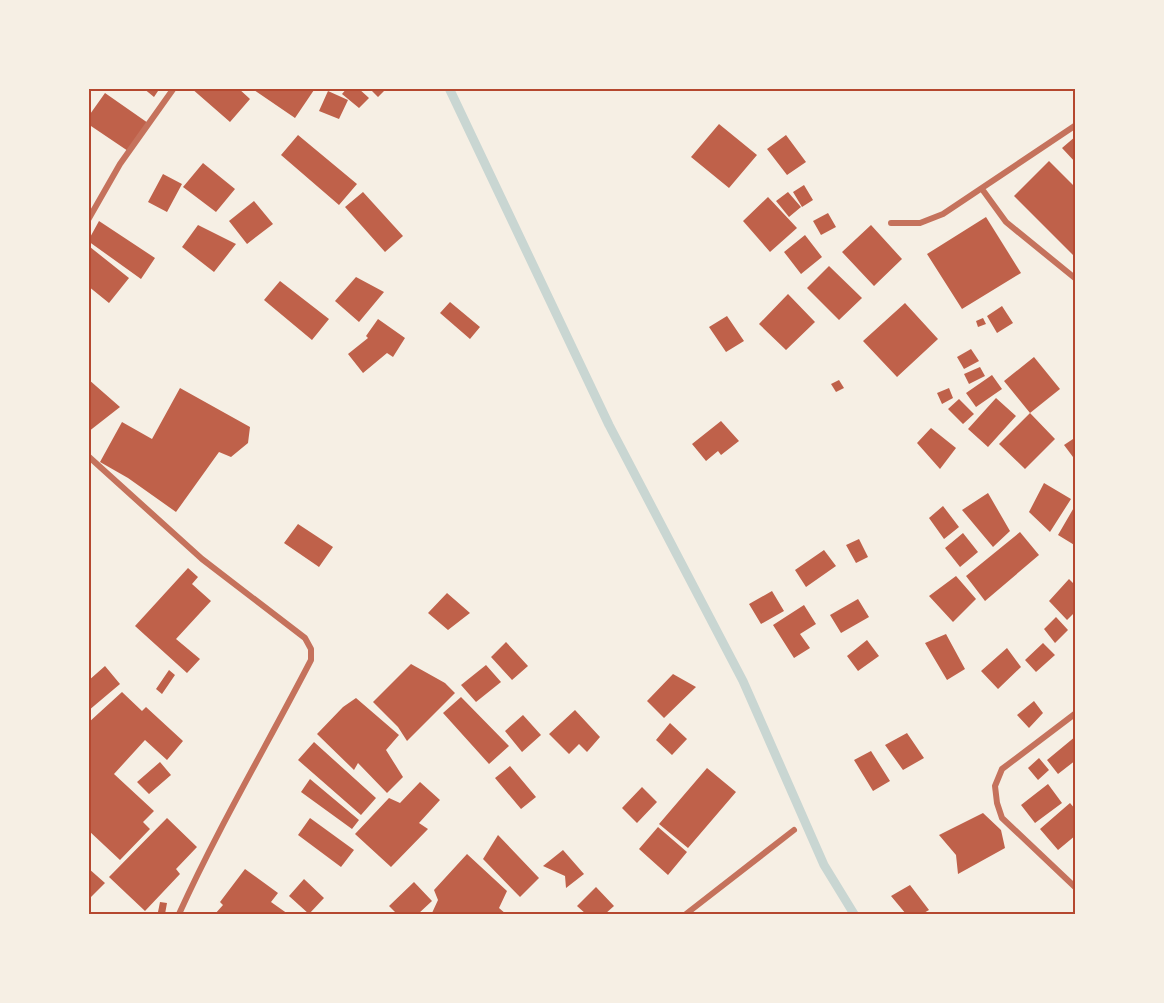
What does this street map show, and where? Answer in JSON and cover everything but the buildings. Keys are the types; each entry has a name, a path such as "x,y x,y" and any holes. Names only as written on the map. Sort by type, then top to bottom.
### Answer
{"street":[{"path":"88,220 120,164 174,88"},
{"path":"891,223 920,223 943,214 1076,125"},
{"path":"982,189 1006,222 1076,279"},
{"path":"88,456 202,559 304,638 311,649 311,660 204,860 179,915"},
{"path":"1076,713 1002,769 995,786 1002,818 1076,888"},
{"path":"686,915 794,830"}],"waterway":[{"path":"449,88 609,425 743,681 824,865 854,914"}]}
